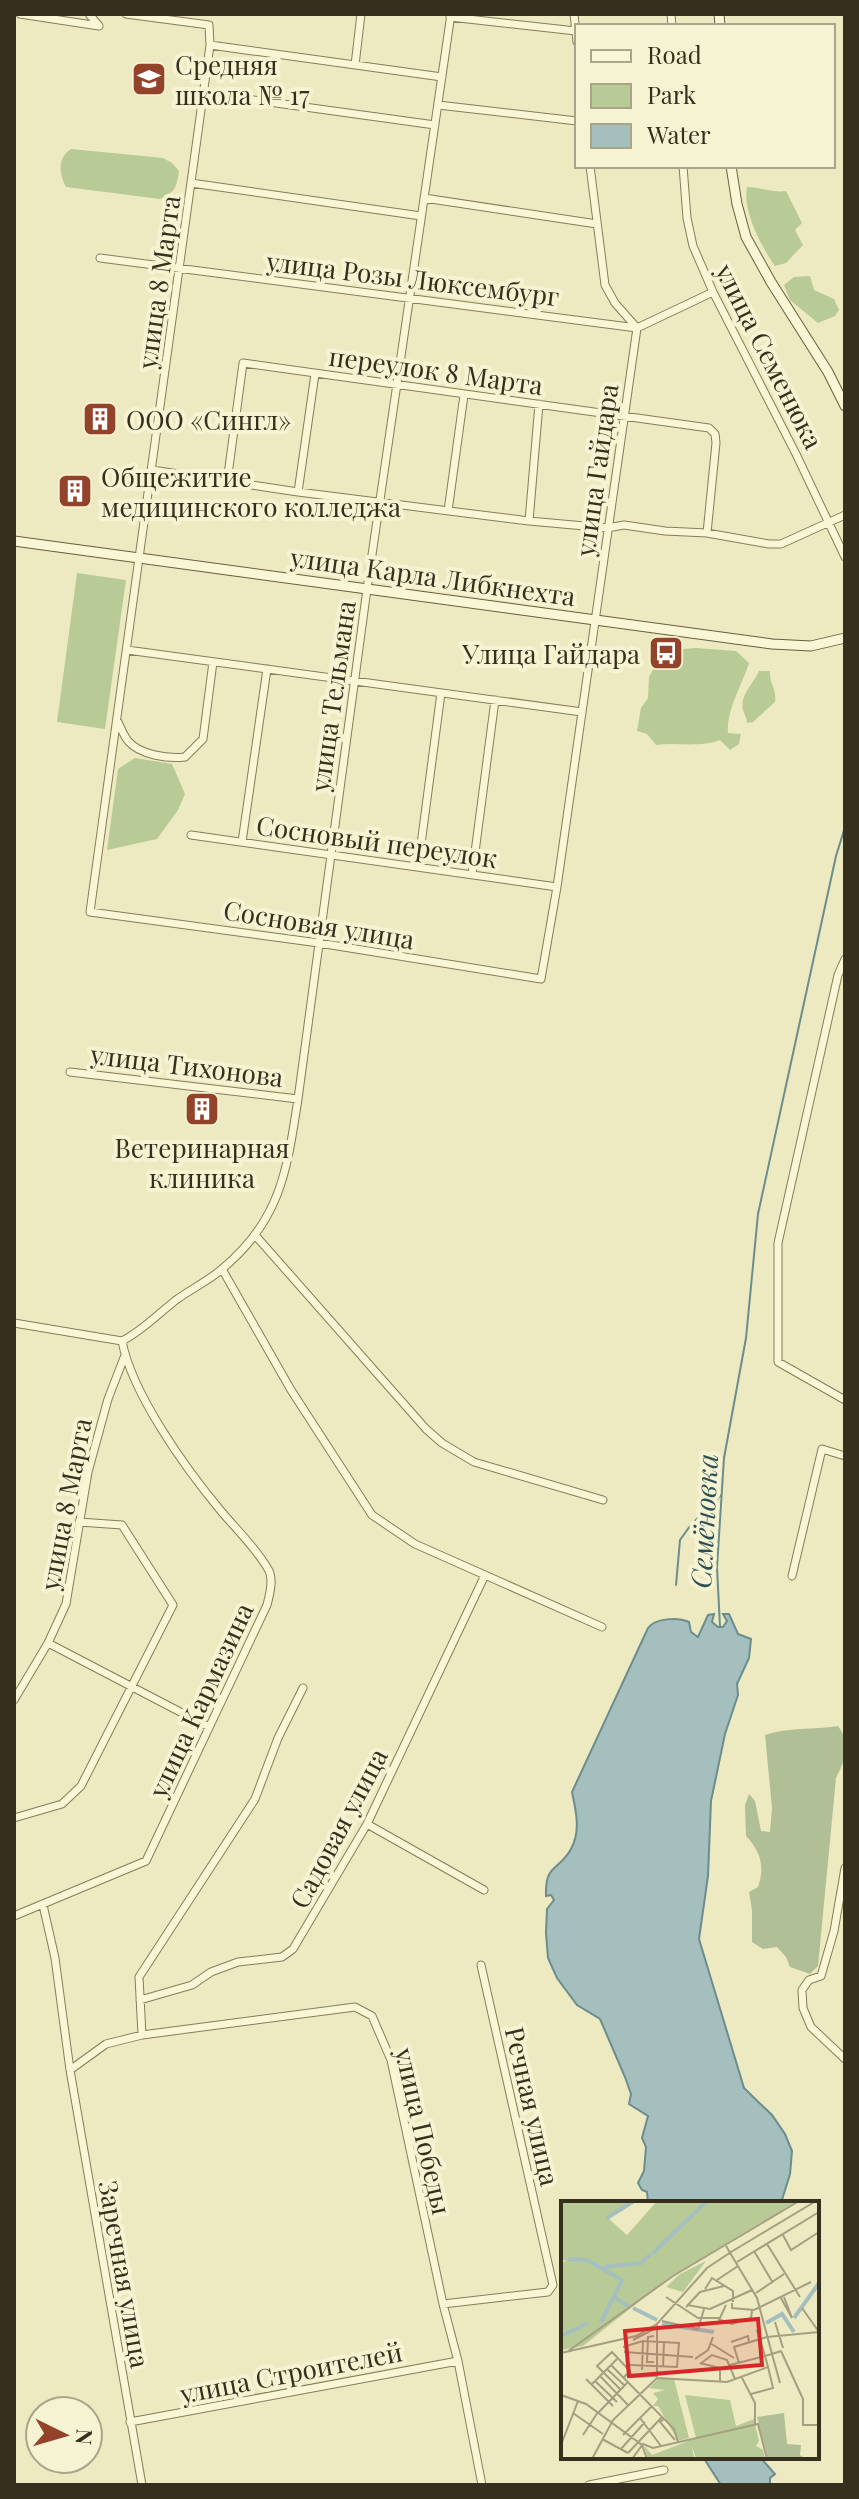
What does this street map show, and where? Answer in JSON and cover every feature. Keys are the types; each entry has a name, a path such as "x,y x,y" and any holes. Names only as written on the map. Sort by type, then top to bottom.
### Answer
{"main road":[{"path":"731,168 746,237 828,372 845,406"},
{"name":"улица Карла Либкнехта","path":"14,541 796,646 845,638"}],"street":[{"path":"20,14 99,26 89,14"},
{"path":"126,14 209,25 210,45 442,77"},
{"path":"355,65 361,14"},
{"path":"451,16 575,31"},
{"name":"улица Тельмана","path":"255,1235 284,1182 298,1099 367,589 451,16"},
{"name":"улица 8 Марта","path":"90,912 210,45"},
{"path":"204,93 435,125"},
{"path":"438,105 575,121"},
{"path":"590,168 605,285 615,303 637,328 713,292"},
{"name":"улица Семенюка","path":"683,168 687,218 693,246 845,557"},
{"path":"191,183 421,216"},
{"path":"424,198 597,224"},
{"name":"улица Розы Люксембург","path":"100,258 637,328"},
{"name":"улица Гайдара","path":"541,979 557,887 637,328"},
{"name":"переулок 8 Марта","path":"227,482 243,363 709,428 715,434 707,533"},
{"path":"298,492 315,374"},
{"path":"448,511 464,395"},
{"path":"529,521 539,404"},
{"path":"152,470 529,521 607,528 624,525 707,533 769,544 781,544 845,515"},
{"path":"127,650 582,712"},
{"path":"117,720 129,742 144,751 170,758 185,757 203,739 213,662"},
{"path":"242,842 267,669"},
{"path":"418,867 441,693"},
{"path":"472,875 495,700"},
{"name":"Сосновый переулок","path":"191,835 557,887"},
{"name":"Сосновая улица","path":"90,912 319,943 541,979"},
{"path":"845,959 838,975 778,1243 778,1362 845,1400"},
{"name":"улица Тихонова","path":"70,1072 298,1099"},
{"path":"14,1323 122,1341 222,1269 255,1235 426,1429 442,1443 474,1462 603,1500"},
{"path":"222,1269 291,1390 372,1515 415,1544 602,1627"},
{"name":"улица Кармазина","path":"14,1916 146,1861 267,1605 270,1571 200,1485 152,1412 125,1355 122,1341"},
{"name":"улица 8 Марта","path":"14,1700 48,1643 66,1604 79,1522 100,1428 125,1355"},
{"path":"792,1576 822,1449 845,1456"},
{"path":"14,1818 62,1804 81,1786 173,1605 122,1525 79,1522"},
{"name":"Садовая улица","path":"140,2000 192,1985 211,1972 238,1962 282,1957 293,1949 367,1824 485,1575"},
{"path":"48,1643 209,1727"},
{"path":"142,2035 139,1977 255,1799 278,1738 303,1688"},
{"path":"367,1824 484,1890"},
{"path":"845,1868 834,1931 821,1976 809,1980 802,1990 803,2008 811,2027 845,2059"},
{"name":"Заречная улица","path":"43,1905 55,1958 70,2070 142,2485"},
{"name":"Речная улица","path":"443,2304 548,2292 553,2285 481,1965"},
{"name":"улица Победы","path":"70,2070 106,2044 142,2035 355,2007 372,2016 391,2060 458,2361 482,2485"},
{"name":"улица Строителей","path":"130,2422 458,2361"},
{"path":"589,2485 664,2470"}],"green space":[{"path":"71,149 163,158 179,171 176,185 160,199 66,187 61,166 63,157"},
{"path":"747,187 786,191 802,223 795,230 803,245 786,263 775,266 759,239 747,207"},
{"path":"810,276 814,290 834,299 839,310 835,316 818,323 790,300 784,285 794,277"},
{"path":"77,573 126,580 105,729 57,722"},
{"path":"683,649 736,651 749,663 729,716 728,733 741,734 739,744 730,750 720,740 705,744 656,745 647,734 637,731 641,708 648,698 649,677 657,662 672,661"},
{"path":"759,671 770,671 775,702 753,722 747,723 743,700"},
{"path":"135,758 172,764 185,794 178,810 157,839 107,850 118,769"},
{"path":"838,1726 844,1739 845,1752 836,1778 818,1966 810,1974 790,1967 777,1947 763,1949 752,1942 749,1892 758,1887 761,1866 755,1848 746,1836 745,1805 749,1794 755,1801 761,1831 770,1832 772,1808 765,1735"}],"water":[{"path":"714,1614 712,1622 723,1627 727,1621 723,1614 729,1614 738,1634 751,1639 749,1658 737,1684 738,1695 725,1734 711,1801 708,1876 699,1939 744,2088 772,2115 792,2151 790,2174 782,2201 648,2201 647,2192 638,2183 644,2171 646,2147 642,2138 648,2116 629,2104 631,2094 600,2019 577,2005 557,1978 548,1958 547,1909 554,1900 551,1895 546,1896 546,1885 550,1873 571,1849 576,1835 572,1792 648,1628 661,1620 679,1619 689,1622 691,1632 698,1637 708,1615"},
{"path":"704,2459 762,2459 775,2474 770,2478 770,2485 721,2485"}],"waterway":[{"name":"Семёновка","path":"720,1627 717,1567 724,1458 746,1338 758,1214 836,856 845,827"},
{"path":"676,1585 680,1540 721,1495"}],"place":[{"name":"Средняя школа № 17","path":"149,79"},
{"name":"ООО «Сингл»","path":"100,419"},
{"name":"Общежитие медицинского колледжа","path":"75,491"},
{"name":"Улица Гайдара","path":"666,653"},
{"name":"Ветеринарная клиника","path":"202,1109"}]}
